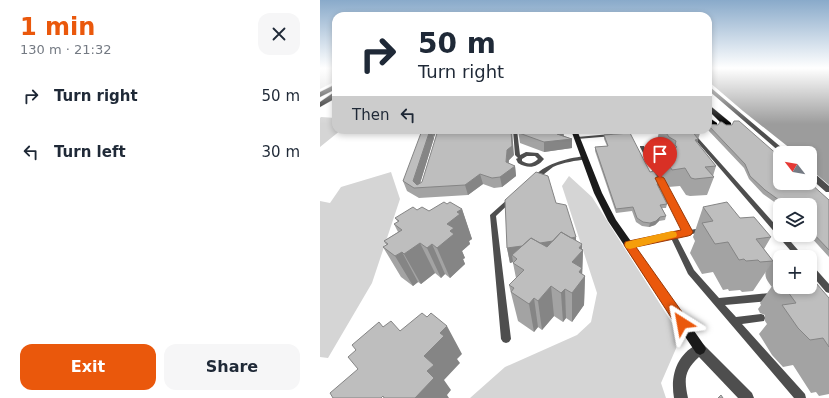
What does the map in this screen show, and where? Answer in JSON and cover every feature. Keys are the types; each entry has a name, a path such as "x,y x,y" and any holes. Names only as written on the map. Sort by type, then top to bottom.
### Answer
{"highway":[{"path":"320,94 332,88"},
{"path":"320,105 332,98"}],"main road":[{"path":"712,110 728,125"}],"street":[{"path":"712,91 777,146"},
{"path":"576,134 603,204 612,221 700,349 747,398"},
{"path":"817,180 829,190"},
{"path":"681,398 678,387 682,366 700,349"}],"lane":[{"path":"515,134 518,155 520,157"},
{"path":"693,134 773,225"},
{"path":"577,138 619,135"},
{"path":"642,146 688,232"},
{"path":"646,154 661,154 668,158 666,163 653,165"},
{"path":"529,183 551,165 566,160 585,158"},
{"path":"506,339 493,215 518,193"},
{"path":"629,245 688,232 711,229"},
{"path":"673,235 691,272 801,398"},
{"path":"788,242 794,250"},
{"path":"817,276 829,290"},
{"path":"718,302 770,297"},
{"path":"735,321 761,318"}],"shaded area":[{"path":"715,87 829,87 829,185 817,175 817,146 787,146"},
{"path":"320,118 332,118 332,134 336,134 320,147"},
{"path":"391,172 400,199 372,283 328,358 320,357 320,201 330,203 341,187"},
{"path":"569,176 592,197 681,337 661,383 666,398 470,398 505,367 577,335 591,322 597,293 562,186"},
{"path":"770,259 773,261 773,288 765,275"}],"building":[{"path":"734,121 739,121 773,151 773,190 817,189 829,200 829,250 817,237 817,198 776,198 765,190 750,176 745,164 712,129 712,124 718,125 722,122 726,125 732,125"},
{"path":"421,134 429,134 413,181 417,185 422,182 437,134 511,134 512,146 507,150 506,162 515,166 500,177 492,178 480,174 465,185 414,188 403,181"},
{"path":"522,134 557,134 572,139 544,142"},
{"path":"631,134 650,172 654,171 661,184 657,184 667,204 660,205 666,216 660,217 656,221 650,223 643,222 637,218 633,207 616,209 595,147 608,146 604,135"},
{"path":"667,134 694,134 698,139 695,140 716,166 705,167 714,177 695,179 691,178 685,168 672,170 665,158 676,157 671,149 677,147 675,145 676,141"},
{"path":"536,172 548,176 556,203 566,205 576,237 571,238 561,232 553,241 540,243 531,238 522,246 507,248 505,200"},
{"path":"444,202 447,204 450,202 462,209 457,212 460,214 447,224 454,228 450,231 454,234 437,248 432,244 427,248 420,243 404,254 402,252 395,256 383,247 388,244 384,241 402,230 394,224 399,221 395,218 413,207 417,210 422,207 429,211"},
{"path":"727,202 740,218 754,217 771,237 756,239 773,261 760,262 758,260 739,260 728,242 715,244 702,223 713,221 703,207"},
{"path":"561,232 582,244 579,248 583,250 572,262 582,268 579,272 585,276 572,293 565,289 561,293 551,286 538,301 534,298 529,304 511,292 514,288 509,285 524,270 513,263 517,259 512,255 531,238 547,247"},
{"path":"817,284 829,298 829,347 823,338 810,340 798,328 782,305 796,303 789,294 817,294"},
{"path":"422,313 427,317 431,313 447,326 440,333 444,336 424,356 434,365 427,371 434,378 415,398 384,398 383,396 381,398 333,398 330,393 358,369 348,357 356,350 352,345 379,322 383,327 391,321 400,331"}],"slow traffic":[{"path":"630,245 672,235"}],"route":[{"path":"660,178 688,232 629,245 682,323"}]}
